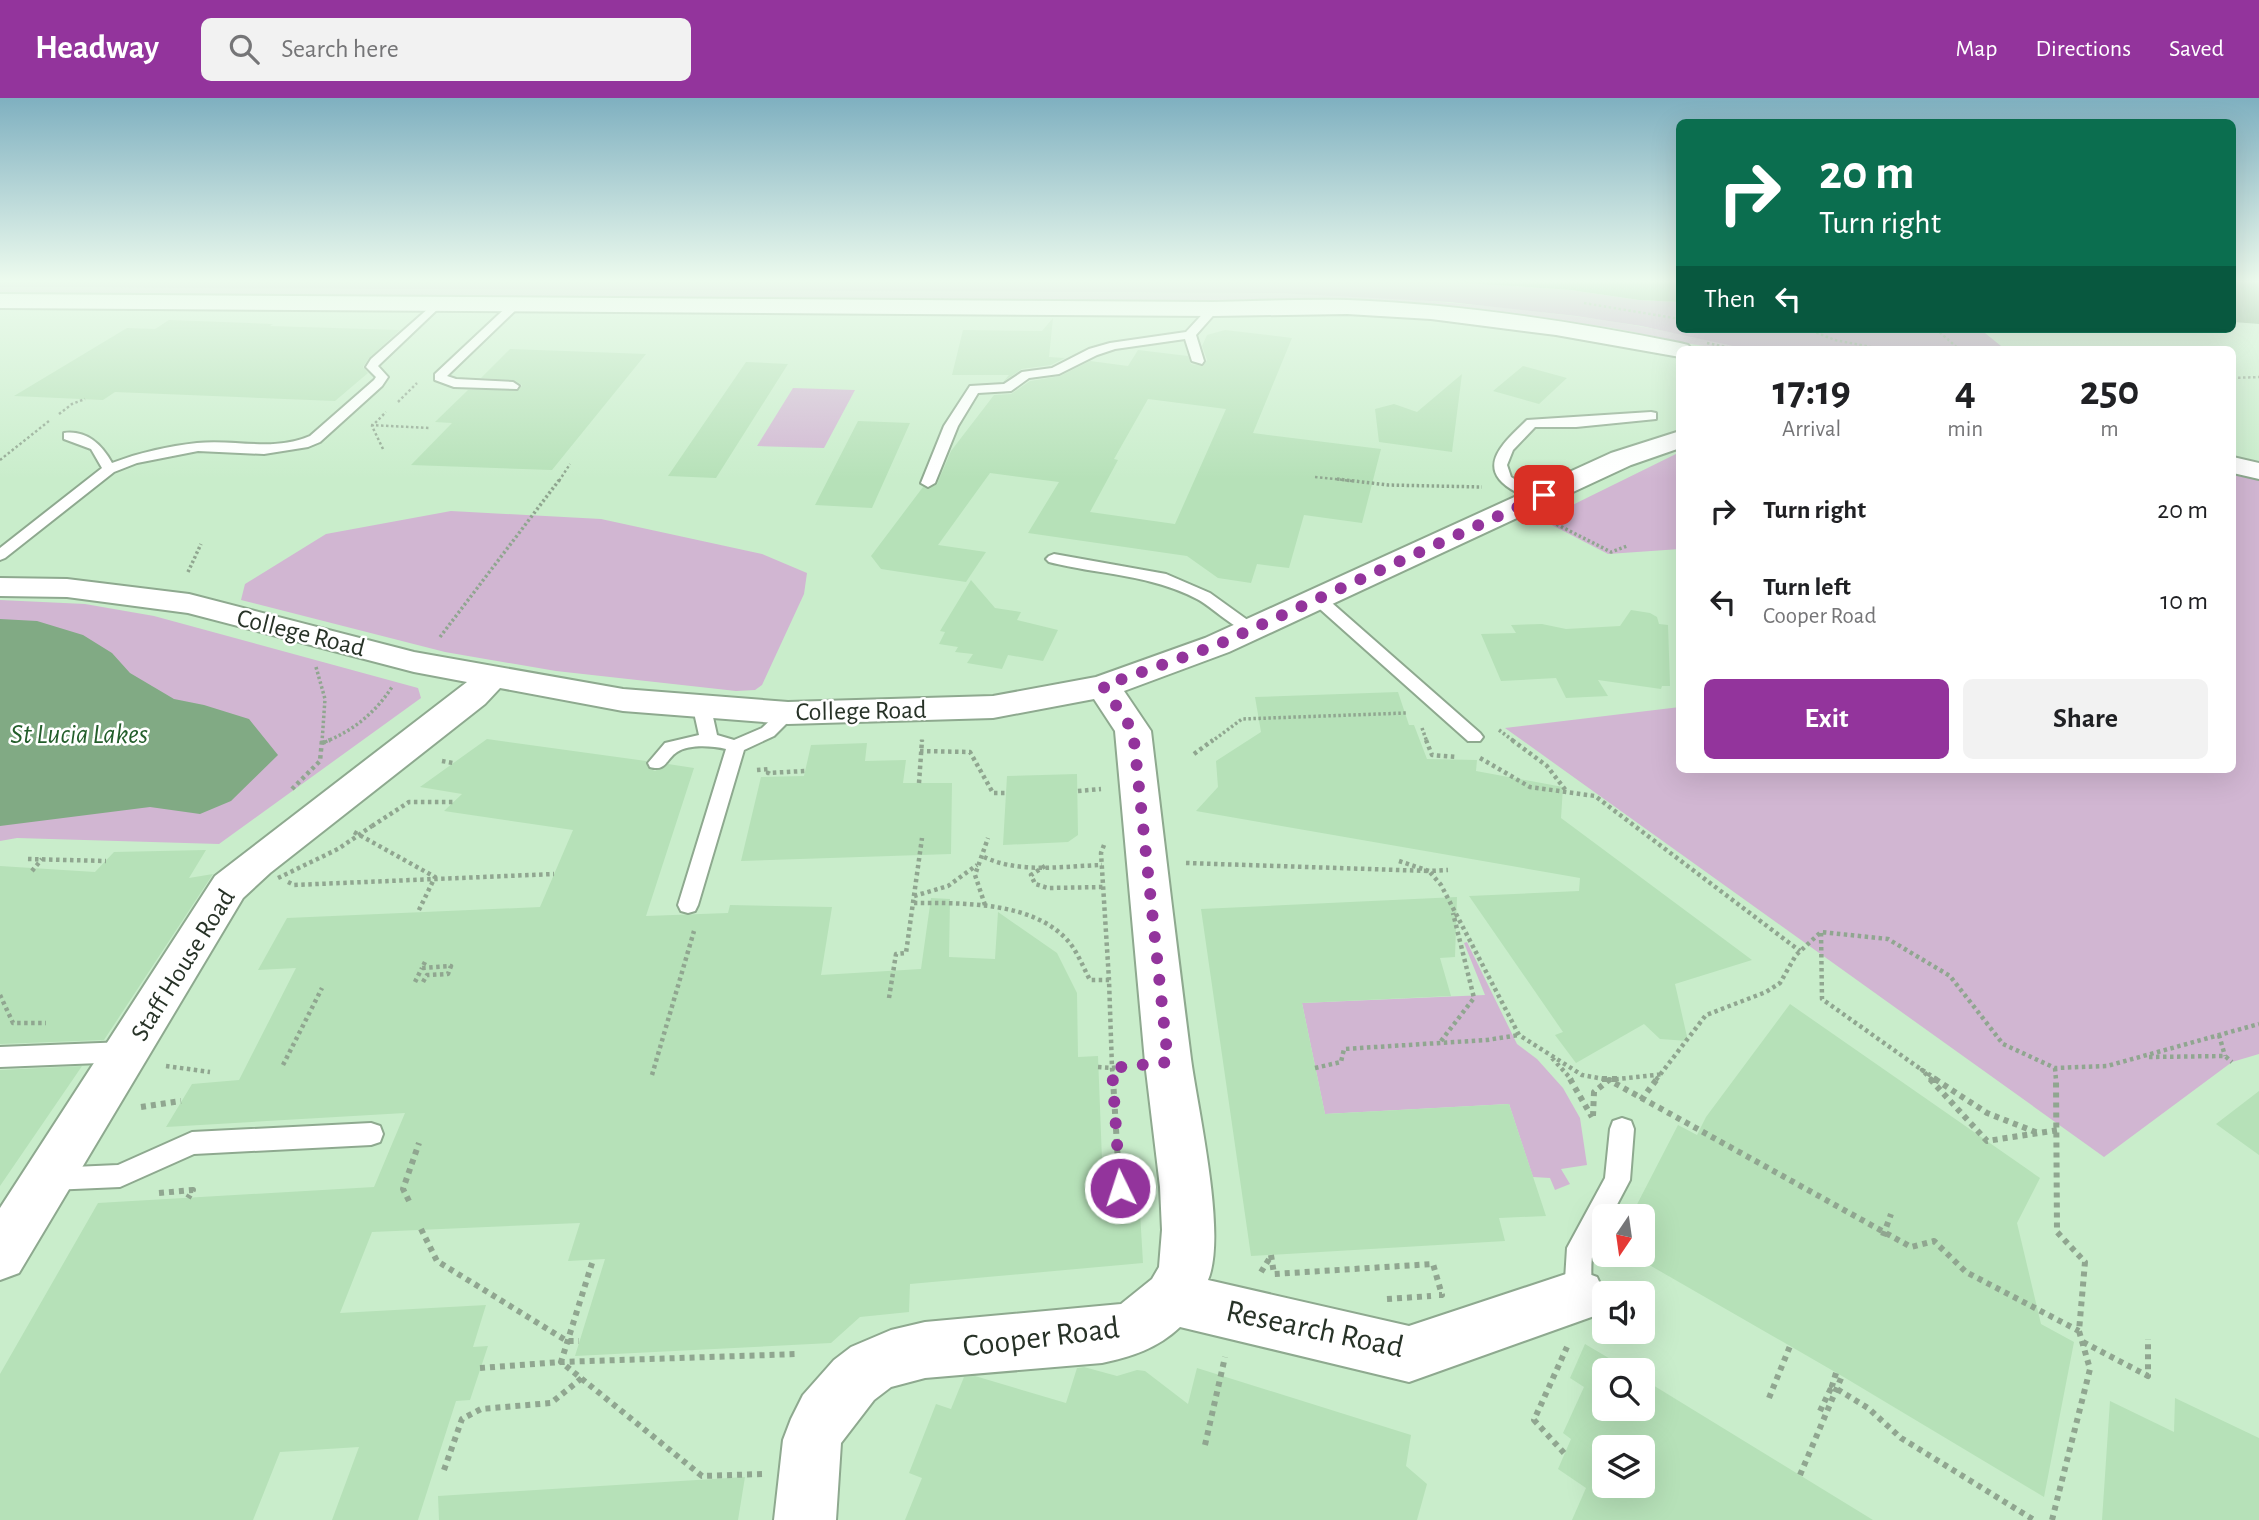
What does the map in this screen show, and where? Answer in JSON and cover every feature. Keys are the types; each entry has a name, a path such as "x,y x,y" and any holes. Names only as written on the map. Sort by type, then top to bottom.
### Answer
{"street":[{"name":"College Road","path":"0,587 67,588 189,604 414,662 623,700 706,724 788,713 910,712 993,707 1103,686 1252,629 1318,599 1542,509 1620,459 1676,440"},
{"path":"2236,466 2259,471"},
{"name":"Staff House Road","path":"0,1255 50,1179 142,1059 229,887 256,863 473,696 492,677"},
{"name":"Cooper Road","path":"807,1496 812,1440 824,1416 854,1380 871,1367 891,1357 925,1350 1102,1335 1128,1330 1150,1318 1171,1298 1185,1271 1188,1230 1185,1187 1168,1062 1133,731 1103,686"},
{"name":"Research Road","path":"1171,1298 1409,1354 1578,1296"}],"lane":[{"path":"0,555 109,469 133,460 198,447 278,449 315,439 382,377 372,367 391,346"},
{"path":"471,346 439,377 454,383 513,386"},
{"path":"928,483 951,426 974,389 1007,388 1026,375 1055,371 1093,352 1113,346"},
{"path":"1193,346 1198,361"},
{"path":"1542,509 1507,480 1500,467 1504,452 1532,423 1576,423 1651,416"},
{"path":"69,436 96,446 109,469"},
{"path":"1055,559 1161,577 1204,596 1252,629"},
{"path":"1318,599 1474,737"},
{"path":"688,905 736,746 768,732 788,713"},
{"path":"657,763 671,747 706,724 736,746"},
{"path":"0,1057 142,1059"},
{"path":"1578,1296 1580,1248 1617,1180 1622,1129"},
{"path":"50,1179 120,1175 192,1143 371,1134"}],"path":[{"path":"2236,378 2259,377"},
{"path":"0,460 72,404 85,399"},
{"path":"372,426 391,408"},
{"path":"332,424 429,428"},
{"path":"372,426 383,449"},
{"path":"438,639 542,506 570,464"},
{"path":"1315,477 1388,485 1490,487"},
{"path":"1542,509 1611,552 1627,546"},
{"path":"188,572 201,544"},
{"path":"307,660 316,667 325,699 322,743 353,729 382,704 393,684"},
{"path":"1194,754 1242,719 1416,713"},
{"path":"1420,724 1432,755 1467,757"},
{"path":"1494,726 1547,766 1567,793"},
{"path":"919,783 920,751 970,752 993,793 1006,793"},
{"path":"1478,758 1528,789 1595,796 1800,951"},
{"path":"1078,792 1095,790"},
{"path":"278,878 338,849 409,802 453,802"},
{"path":"344,826 435,877"},
{"path":"889,998 896,954 906,953 922,838"},
{"path":"914,896 950,887 985,857 989,838"},
{"path":"1106,841 1101,853 1121,1212"},
{"path":"985,857 992,862 1014,866 1102,865"},
{"path":"28,859 106,861"},
{"path":"32,870 42,859"},
{"path":"1399,861 1429,871 1441,885 1519,1035 1582,1075 1609,1080 1664,1074"},
{"path":"1181,863 1448,870"},
{"path":"978,864 974,884 985,905"},
{"path":"1045,866 1031,875 1035,884 1048,888 1103,887"},
{"path":"294,884 554,874"},
{"path":"418,912 435,877"},
{"path":"1440,1042 1474,998 1455,918 1441,885"},
{"path":"914,903 959,902 985,905 1023,915 1049,926 1067,939 1090,980 1110,980"},
{"path":"652,1075 694,931"},
{"path":"1821,932 1822,999 1987,1113 2038,1133"},
{"path":"1641,1100 1664,1074 1706,1014 1766,992 1780,983 1800,951 1821,932 1888,939 1950,976 2003,1044 2055,1068 2107,1066 2259,1024"},
{"path":"415,982 425,962"},
{"path":"422,968 451,966 448,974 427,975 423,982"},
{"path":"283,1065 322,988"},
{"path":"0,995 13,1023 50,1023"},
{"path":"1315,1068 1341,1062 1344,1049 1488,1040 1519,1035"},
{"path":"2219,1035 2225,1056 2232,1062"},
{"path":"1548,1054 1575,1084 1593,1117 1617,1180"},
{"path":"2141,1057 2225,1056"},
{"path":"142,1059 210,1072"},
{"path":"1098,1067 1168,1062"},
{"path":"2052,1520 2090,1369 2079,1331 2085,1262 2057,1233 2058,1130 2055,1068"},
{"path":"1922,1070 1987,1141 2058,1130"},
{"path":"1609,1080 1911,1247 1934,1241 1966,1272 2079,1331"},
{"path":"1593,1117 1594,1092 1609,1080"},
{"path":"409,1201 403,1189 419,1143"},
{"path":"1883,1236 1891,1214"},
{"path":"421,1229 438,1261 567,1341 579,1341"},
{"path":"1271,1255 1274,1274 1433,1264 1442,1295"},
{"path":"561,1362 593,1260"},
{"path":"1564,1453 1534,1420 1576,1325 1578,1296"},
{"path":"2082,1341 2148,1376 2148,1339"},
{"path":"1205,1445 1227,1346"},
{"path":"1769,1398 1790,1346"},
{"path":"480,1368 561,1362 798,1353"},
{"path":"561,1362 702,1476 807,1496"},
{"path":"1800,1475 1809,1450 1835,1400 1839,1374 1820,1411"},
{"path":"444,1470 462,1419 481,1409 551,1403 582,1378"},
{"path":"1832,1386 1868,1408 1901,1438 2034,1520"}],"shaded area":[{"path":"0,346 1676,346 1676,773 2236,773 2236,346 2259,346 2259,1520 0,1520"},
{"path":"793,388 855,390 824,448 757,446"},
{"path":"1676,454 1676,549 1608,554 1542,520"},
{"path":"2236,476 2259,480 2259,1054 2232,1062 2104,1157 1505,728 1676,707 1676,773 2236,773"},
{"path":"451,511 601,519 762,554 807,573 804,594 762,685 755,690 736,691 556,671 445,652 241,600 245,584 326,534"},
{"path":"0,600 85,604 154,616 418,688 421,698 219,844 17,838 0,841"},
{"path":"1467,942 1517,1044 1537,1059 1563,1088 1580,1118 1587,1165 1561,1169 1570,1184 1555,1190 1550,1178 1533,1177 1509,1104 1325,1114 1302,1003 1485,995 1464,943"}],"water":[{"name":"St Lucia Lakes","path":"0,619 37,621 83,635 112,653 130,673 174,699 249,719 278,755 231,801 200,814 150,807 0,826"}],"building":[{"path":"96,346 382,346 363,367 368,373 335,401 115,392 103,400 14,396"},
{"path":"959,346 1050,346 1049,357 1065,358 1051,365 1022,369 1004,381 1009,375 952,375"},
{"path":"1202,346 1289,346 1253,433 1381,449 1362,523 1304,515 1289,568 1257,564 1251,583 1218,578 1187,556 1028,533 1059,482 990,473 938,545 986,552 966,582 881,569 871,556 923,487 929,489 937,484 951,451 994,395 1011,394 1030,381 1060,376 1090,361 1128,366 1138,350 1188,356 1191,364 1203,366 1207,360","holes":["1148,399 1226,409 1175,524 1090,512 1118,460 1114,459"]},
{"path":"510,349 646,354 552,470 411,465 452,423 435,422 468,390 519,390 522,385 514,380 481,378"},
{"path":"746,362 788,364 716,478 668,476"},
{"path":"1523,366 1567,378 1539,404 1493,391"},
{"path":"1462,374 1452,452 1379,442 1375,409 1394,404 1417,412"},
{"path":"858,421 910,423 872,508 815,505"},
{"path":"971,580 995,608 1021,612 1017,620 1058,630 1043,661 1008,655 1002,669 967,663 973,654 955,652 958,647 939,644 945,632 940,631"},
{"path":"1631,610 1650,613 1657,617 1659,624 1668,625 1670,686 1662,686 1661,689 1598,680 1608,696 1566,698 1556,678 1501,681 1481,634 1516,633 1511,625 1542,624 1566,629 1620,626"},
{"path":"1398,692 1409,725 1414,725 1427,759 1477,760 1476,771 1563,787 1561,818 1752,960 1675,984 1688,1041 1660,1039 1644,1024 1576,1063 1555,1035 1563,1032 1469,896 1579,891 1580,878 1196,811 1218,787 1216,761 1261,732 1255,697"},
{"path":"487,739 646,761 648,768 655,771 668,764 694,768 646,916 728,913 730,905 832,907 821,975 921,969 931,898 950,899 949,957 995,959 998,912 1057,953 1077,993 1078,1057 1098,1056 1104,1212 1140,1212 1143,1263 910,1284 909,1312 860,1317 831,1343 575,1356 605,1259 568,1261 580,1223 372,1232 340,1313 486,1305 473,1347 488,1346 470,1400 456,1401 418,1520 332,1520 359,1447 280,1452 253,1520 0,1520 0,1374 98,1203 374,1187 405,1113 166,1127 192,1084 239,1080 296,968 258,970 287,918 540,907 573,830 444,811 462,794 420,787"},
{"path":"867,743 865,761 906,760 903,783 952,783 951,854 741,861 761,777 804,776 811,745"},
{"path":"1077,774 1078,835 1068,842 1003,845 1007,776"},
{"path":"206,850 189,878 213,874 104,1040 0,1044 0,866 95,872 114,852"},
{"path":"1457,897 1455,957 1440,958 1451,996 1302,1003 1325,1114 1509,1104 1546,1216 1499,1218 1505,1241 1251,1256 1201,909"},
{"path":"1790,1004 2040,1178 2017,1223 2041,1324 2074,1342 2044,1497 1653,1267 1656,1267 1656,1204 1637,1204 1678,1125 1697,1135 1706,1117"},
{"path":"82,1066 80,1069 0,1186 0,1070"},
{"path":"2259,1091 2259,1155 2216,1124"},
{"path":"1585,1344 1609,1358 1592,1358 1592,1421 1655,1421 1655,1386 1873,1520 1572,1520 1586,1488 1558,1469 1571,1439 1563,1433 1584,1387 1570,1378"},
{"path":"1084,1367 1117,1376 1137,1370 1145,1371 1188,1404 1197,1368 1411,1435 1406,1466 1427,1484 1417,1520 905,1520 922,1478 909,1473 936,1404 951,1409 964,1377 975,1376 1066,1403 1077,1368"},
{"path":"2175,1398 2259,1438 2259,1520 2102,1520 2110,1401 2174,1432"},
{"path":"745,1477 738,1520 439,1520 438,1496"}],"route":[{"path":"1120,1188 1112,1068 1168,1062 1157,930 1133,731 1103,686 1217,645 1544,495"}]}
